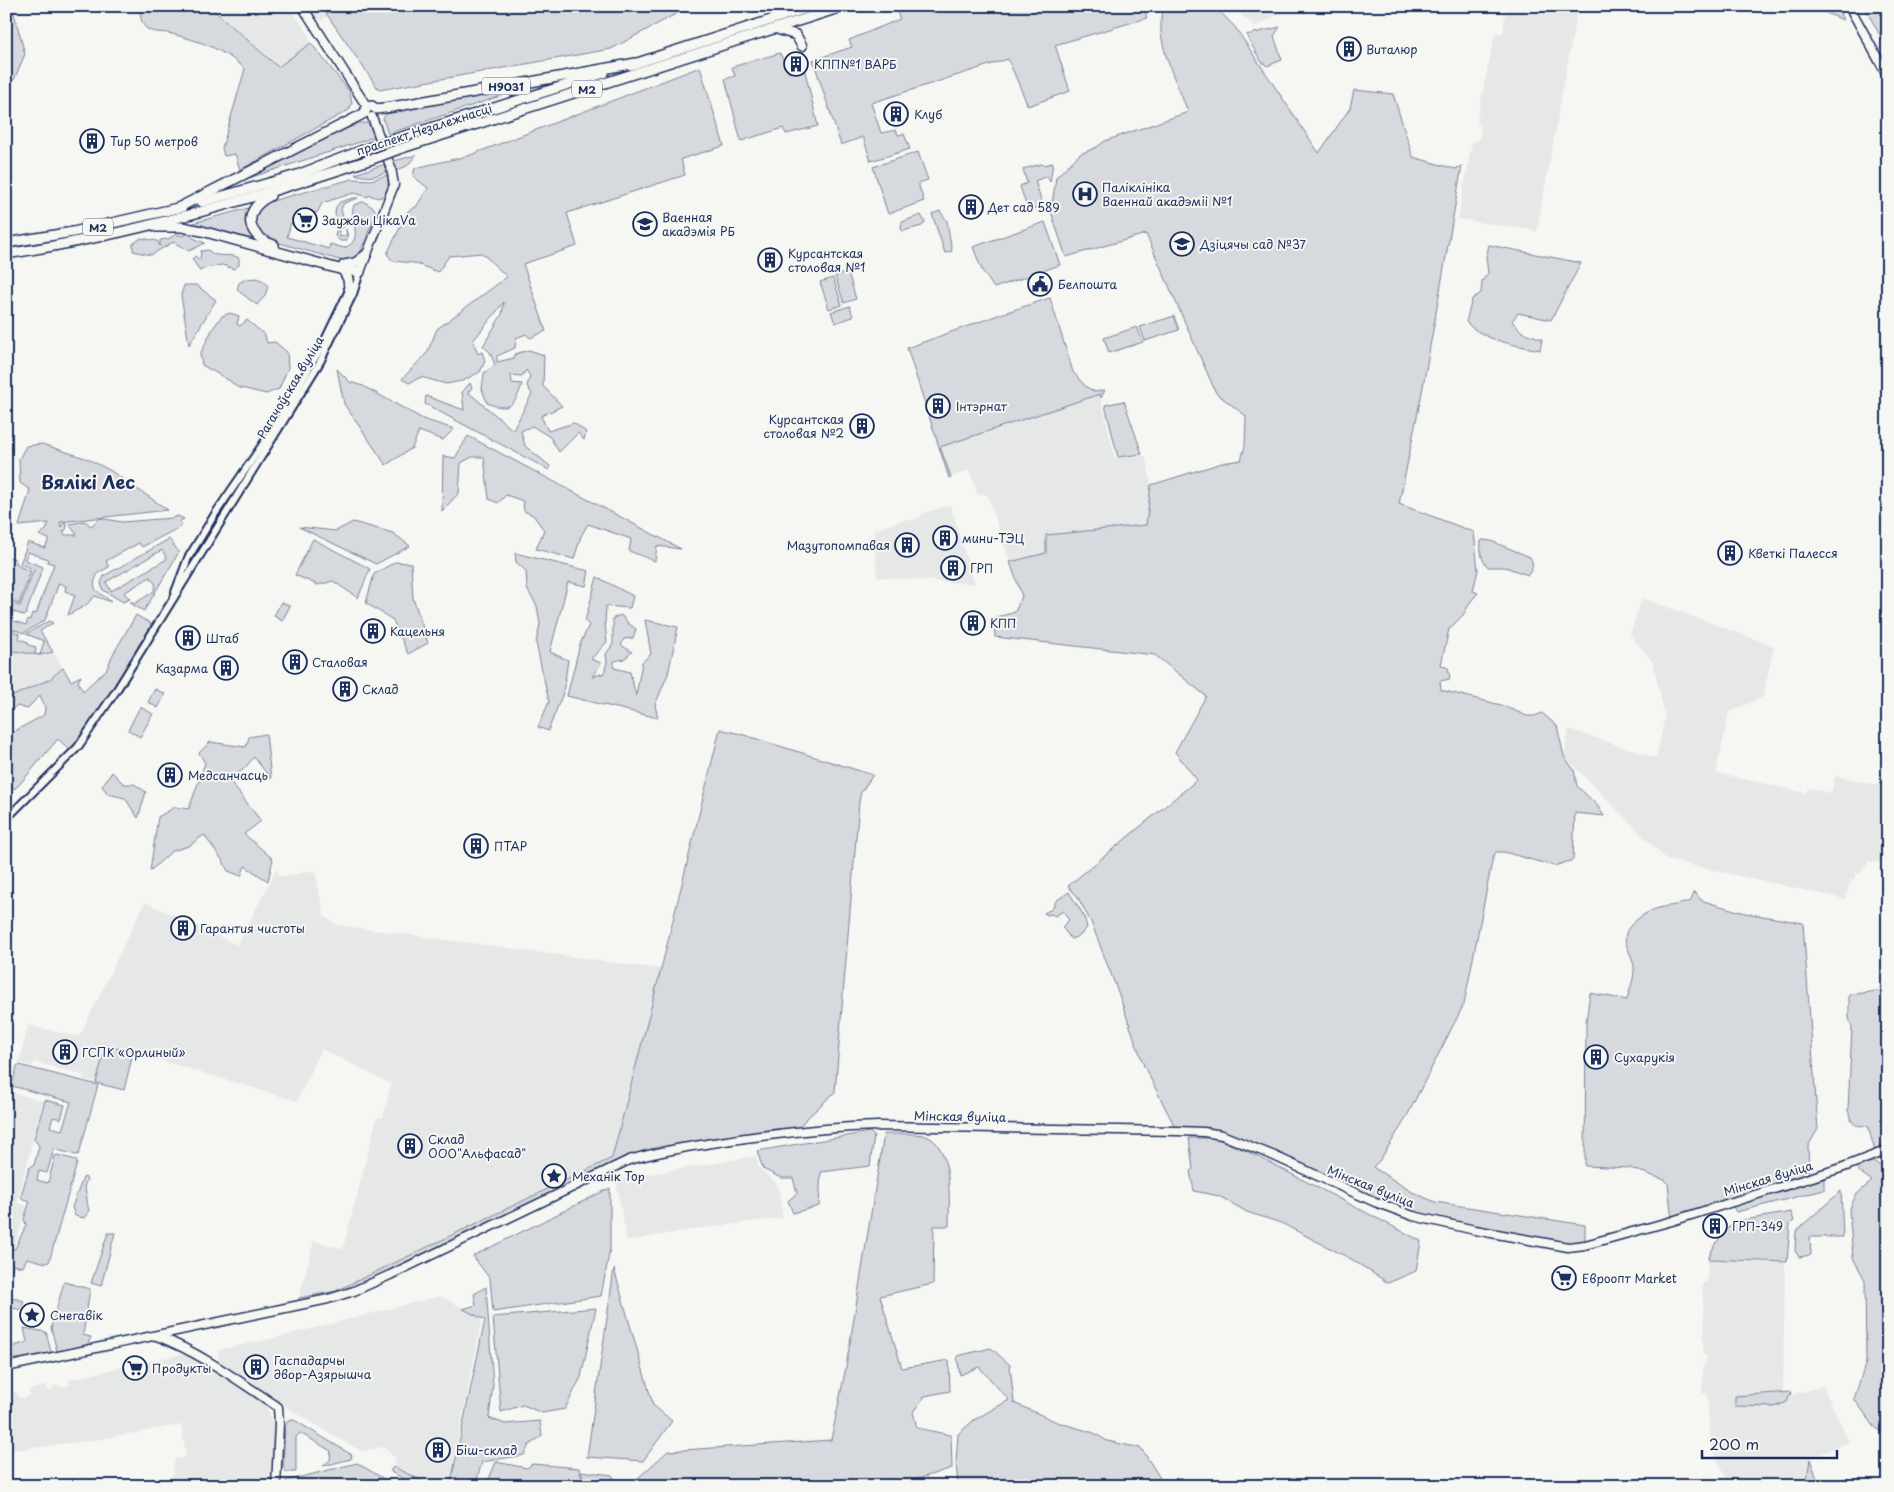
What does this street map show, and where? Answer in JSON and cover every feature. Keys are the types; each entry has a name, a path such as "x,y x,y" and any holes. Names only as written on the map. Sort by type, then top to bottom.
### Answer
{"highway":[{"name":"праспект Незалежнасці","path":"6,243 73,232 178,208 298,174 368,148 814,6"},
{"name":"праспект Незалежнасці","path":"6,254 128,231 276,191 399,149 845,6"},
{"path":"774,29 793,33 802,46 802,31 814,16"},
{"name":"Н9031","path":"178,208 370,111 636,63"},
{"path":"276,191 257,205 252,214 251,224 254,233 264,242 360,272"},
{"path":"128,231 164,226 190,228 343,267 355,263 367,254"},
{"path":"343,267 348,278 349,288"}],"main road":[{"name":"Рагачоўская вуліца","path":"302,6 370,111 391,168 394,185 360,272"},
{"path":"1849,6 1888,77"},
{"name":"Мінская вуліца","path":"6,1367 345,1294 390,1275 635,1158 700,1144 797,1131 840,1127 897,1126 1213,1133 1264,1152 1375,1202 1413,1216 1475,1230 1568,1247 1585,1245 1672,1221 1840,1168 1888,1150"},
{"path":"156,1336 208,1361 278,1407 276,1486"}],"street":[{"name":"Рагачоўская вуліца","path":"173,598 188,558 215,514 276,425 324,342 349,288 360,272"},
{"name":"Рагачоўская вуліца","path":"6,819 84,740 188,577 245,481 320,362 353,294 360,272"}],"shaded area":[{"path":"6,6 12,6 25,54 14,80 7,75 6,68"},
{"path":"139,6 209,6 278,67 311,43 349,91 352,103 349,110 240,170 235,154 224,156 222,148 245,69 228,56 209,46 168,33 148,30 142,21"},
{"path":"209,6 292,7 295,12 294,14 310,36 308,37 311,43 278,67"},
{"path":"307,6 324,6 329,15 318,22"},
{"path":"321,6 742,6 734,9 685,9 611,49 379,90"},
{"path":"917,6 1143,6 1147,18 1055,45 1070,91 1028,106 1008,59 871,103 881,133 896,130 898,135 904,134 910,149 871,161 863,137 841,145 813,60 852,47 849,40 900,19 897,13"},
{"path":"1166,6 1214,6 1235,27 1319,153 1350,108 1354,90 1393,94 1413,157 1455,169 1462,166 1422,392 1399,504 1474,532 1478,570 1473,591 1478,593 1463,615 1449,629 1441,665 1448,668 1450,679 1440,681 1441,690 1501,705 1527,716 1535,716 1542,713 1557,726 1564,756 1574,770 1577,786 1597,805 1604,816 1575,813 1573,860 1554,866 1504,852 1496,852 1493,857 1464,1004 1405,1120 1380,1160 1373,1167 1412,1192 1435,1202 1585,1225 1585,1245 1575,1247 1413,1216 1232,1139 1177,1131 1144,1066 1091,922 1077,896 1068,886 1197,780 1175,752 1206,696 1155,655 995,637 994,618 1015,612 1022,596 1010,562 1046,553 1046,535 1146,525 1151,485 1222,463 1241,460 1245,446 1246,416 1216,393 1146,234 1066,257 1051,212 1056,177 1080,154 1097,147 1105,141 1188,112 1172,73 1163,43 1161,29 1162,17"},
{"path":"1232,6 1281,6 1282,13 1255,27"},
{"path":"1500,6 1578,6 1537,231 1458,219 1472,143 1479,140 1481,128 1477,120 1495,33 1503,33 1506,10 1500,9"},
{"path":"1809,6 1837,6 1843,20"},
{"path":"1864,6 1888,6 1888,50"},
{"path":"1280,27 1274,36 1282,60 1267,66 1261,61 1246,35"},
{"path":"780,53 789,73 804,67 818,126 786,134 783,128 741,141 725,79 735,76 732,67"},
{"path":"700,67 724,146 681,159 685,175 567,213 577,246 523,264 546,331 530,338 526,334 516,338 515,348 497,356 497,362 514,358 515,354 529,350 544,355 543,386 562,406 541,416 548,431 574,423 586,432 584,440 578,433 559,452 550,437 532,426 521,431 525,446 550,466 549,470 425,404 426,396 464,410 462,392 470,383 472,388 468,392 513,430 532,394 527,386 530,376 526,370 522,376 511,375 512,383 522,384 517,398 506,407 487,403 482,389 484,373 495,365 490,352 483,346 502,314 504,302 473,341 478,354 482,352 485,361 480,372 462,381 446,384 421,377 409,383 402,379 427,353 437,329 507,277 482,253 449,256 438,272 414,263 393,261 387,254 408,211 416,207 428,188 413,176 415,168 468,156"},
{"path":"536,84 388,134 383,119 386,114"},
{"path":"359,123 368,123 375,137 234,183"},
{"path":"918,152 928,180 918,183 924,201 888,214 873,167"},
{"path":"416,155 407,166 397,170 394,161"},
{"path":"1053,163 1050,182 1047,176 1035,181 1043,205 1028,211 1020,186 1027,183 1023,169"},
{"path":"385,164 386,172 378,175 363,176 355,174"},
{"path":"388,175 388,187 384,196 378,198 369,195 368,197 354,193 322,203 317,213 305,211 302,219 297,218 295,224 291,223 287,237 329,249 330,244 344,248 354,240 354,205 362,202 367,203 374,208 376,213 358,258 343,261 269,240 256,226 255,216 257,211 268,202 352,179 371,180"},
{"path":"358,198 344,203 341,209 344,227 338,229 340,237 347,235 346,229 348,237 346,241 340,241 335,236 338,223 335,213 336,207 340,202"},
{"path":"252,207 249,210 263,244 193,225 193,223"},
{"path":"940,211 947,221 952,251 945,253 932,214"},
{"path":"921,215 925,222 922,226 903,231 901,229 902,222"},
{"path":"1045,222 1060,265 994,288 982,270 973,247"},
{"path":"188,233 193,238 205,243 189,251 173,242 151,255 133,251 133,244 141,238 157,241 160,246 160,240 168,239 176,234 184,236"},
{"path":"1489,245 1581,263 1551,320 1518,313 1512,321 1522,332 1542,339 1540,350 1491,338 1466,322 1472,299 1481,293 1482,281 1488,273 1486,257"},
{"path":"208,250 216,255 235,256 239,258 239,265 234,269 222,265 205,268 200,271 192,259 195,256 200,260 201,251"},
{"path":"848,272 856,299 844,303 835,276"},
{"path":"256,278 264,281 268,286 265,296 257,305 237,290 239,283 246,279"},
{"path":"833,278 842,305 829,309 820,282"},
{"path":"184,285 196,285 216,300 189,345 181,295"},
{"path":"1050,298 1073,372 1085,386 1095,392 1105,390 1101,398 1100,394 940,447 951,477 949,478 907,348"},
{"path":"850,306 853,317 835,323 831,312"},
{"path":"230,313 239,316 237,324 240,326 247,320 265,335 267,343 275,342 287,352 288,368 279,389 266,394 237,387 202,365 200,354 213,328 222,316"},
{"path":"1174,316 1179,330 1145,341 1140,327"},
{"path":"1137,327 1143,342 1109,353 1104,338"},
{"path":"337,369 350,382 363,386 423,419 454,429 443,440 419,431 412,448 386,465 344,404"},
{"path":"1100,394 1115,458 1144,455 1147,460 1151,485 1146,525 1046,535 1046,553 1010,562 987,494 978,495 969,470 951,477 940,447"},
{"path":"1124,401 1142,454 1118,457 1105,405"},
{"path":"468,436 681,549 657,546 655,561 629,551 631,539 588,524 581,536 574,559 536,549 544,530 533,515 524,511 523,501 506,495 498,503 489,499 484,457 472,457 461,463 459,493 442,511 443,456 455,458"},
{"path":"42,444 88,459 111,471 168,510 60,522 61,528 63,523 66,523 67,528 63,531 65,535 77,535 69,524 85,521 91,526 100,518 122,522 178,516 184,519 180,521 182,526 142,547 139,543 106,561 109,567 98,573 94,584 97,591 111,602 95,596 85,606 68,615 75,595 65,591 66,586 59,583 45,620 24,633 6,627 6,618 26,625 32,613 36,614 54,564 47,562 48,559 28,552 25,560 43,567 25,616 6,609 6,602 20,606 34,569 20,564 28,542 45,548 49,539 39,535 46,530 49,523 19,526 30,490 20,483 19,459 26,446"},
{"path":"950,505 975,584 877,577 874,530 907,519 912,520 922,516 921,514"},
{"path":"353,522 393,533 410,546 376,564 299,527 336,531"},
{"path":"169,539 179,552 144,611 130,603 132,601 134,604 153,592 156,585 150,577 124,593 130,599 123,602 103,590 101,583 104,576","holes":["162,550 167,559 111,591 106,582"]},
{"path":"313,539 370,569 358,598 333,581 318,585 295,575"},
{"path":"1481,541 1491,541 1530,557 1532,569 1530,573 1528,575 1505,567 1488,567 1481,555"},
{"path":"515,553 589,571 586,586 568,582 550,652 568,660 563,693 548,731 538,727 549,702 536,643 540,624 537,606 527,589 526,571 516,562"},
{"path":"6,556 15,559 18,566 31,571 19,604 6,599"},
{"path":"395,562 411,563 413,598 428,643 408,654 393,620 366,603 374,574"},
{"path":"597,577 633,596 630,608 606,606 607,642 591,659 601,663 592,677 604,673 607,662 606,654 613,644 613,618 621,615 636,629 633,638 624,639 621,645 632,652 624,659 614,661 614,668 630,672 636,696 642,662 651,654 645,620 678,627 668,674 655,705 658,718 567,696 580,644 589,625 585,621"},
{"path":"1642,598 1774,646 1763,697 1729,712 1716,773 1806,793 1808,788 1831,793 1835,776 1888,787 1888,865 1868,861 1861,874 1856,873 1855,879 1851,879 1845,899 1667,860 1564,756 1569,729 1656,758 1665,717 1653,662 1630,634"},
{"path":"281,602 290,606 282,621 274,616"},
{"path":"136,615 150,623 151,628 105,701 70,750 58,739 14,789 6,774 6,736 44,715 45,707 40,695 27,709 17,706 9,710 9,720 6,714 6,699 50,679 63,668 71,681 81,676 78,682 83,691 107,669 112,656"},
{"path":"49,621 53,623 40,631 53,652 40,655 44,641 26,634"},
{"path":"6,629 20,634 19,639 28,642 28,645 36,647 35,654 40,655 6,650"},
{"path":"6,650 40,655 53,652 63,668 50,679 6,699"},
{"path":"155,689 165,694 158,708 148,702"},
{"path":"140,707 153,714 140,737 128,730"},
{"path":"720,729 873,775 861,792 859,802 835,1092 804,1121 797,1131 629,1160 354,1291 298,1305 299,1298 336,1291 612,1158"},
{"path":"266,734 271,779 254,757 245,768 229,780 261,821 244,834 273,859 268,881 245,866 241,876 228,871 204,835 189,846 172,851 150,871 158,817 175,807 189,809 205,763 199,753 210,742 246,747 249,737"},
{"path":"112,772 124,784 134,784 146,792 138,818 125,798 108,794 102,786"},
{"path":"277,869 279,877 315,870 324,916 337,925 661,969 612,1158 336,1291 299,1298 314,1241 343,1249 377,1117 383,1118 391,1084 322,1049 297,1101 106,1044 96,1083 83,1079 84,1075 34,1062 32,1066 19,1063 28,1025 79,1037 145,902 237,945"},
{"path":"1069,892 1084,916 1087,928 1081,935 1071,939 1062,927 1069,920 1063,911 1055,916 1044,913 1052,909 1056,901"},
{"path":"1694,892 1701,900 1745,913 1803,923 1818,1129 1808,1146 1809,1177 1672,1221 1668,1183 1665,1180 1630,1168 1585,1166 1586,1022 1590,993 1627,1000 1634,973 1634,966 1625,941 1628,929 1643,915 1653,910 1691,901"},
{"path":"1888,969 1888,1150 1876,1155 1868,1126 1853,1123 1848,1110 1852,1027 1849,1018 1849,995 1883,990"},
{"path":"106,1045 133,1053 124,1090 96,1083"},
{"path":"17,1066 98,1085 79,1154 76,1155 54,1149 47,1173 39,1171 37,1180 48,1183 55,1156 76,1160 77,1163 49,1262 46,1263 27,1258 23,1267 13,1265 10,1274 6,1273 6,1246 15,1249 26,1225 24,1219 30,1201 23,1199 21,1196 29,1168 34,1165 39,1146 34,1139 45,1100 65,1105 61,1119 53,1117 50,1127 62,1130 71,1102 12,1086"},
{"path":"6,1091 43,1101 17,1202 27,1206 8,1267 6,1267"},
{"path":"870,1132 874,1136 870,1166 821,1172 819,1206 793,1213 788,1201 797,1193 793,1178 781,1178 763,1169 757,1151"},
{"path":"884,1134 918,1134 933,1140 940,1149 948,1174 949,1226 934,1226 933,1284 880,1296 902,1368 949,1360 950,1391 925,1396 913,1412 917,1428 951,1435 952,1468 896,1486 629,1486 668,1451 831,1440 846,1367"},
{"path":"1189,1138 1215,1138 1247,1151 1421,1241 1416,1271 1388,1283 1351,1259 1281,1223 1247,1212 1219,1196 1194,1191 1190,1171 1193,1169"},
{"path":"756,1156 758,1167 778,1185 783,1218 695,1229 627,1241 616,1180"},
{"path":"1868,1160 1888,1169 1888,1432 1877,1430 1854,1399 1866,1362 1865,1280 1853,1258 1849,1210 1856,1195 1872,1181 1857,1170"},
{"path":"1824,1176 1824,1190 1736,1212 1731,1203"},
{"path":"85,1177 87,1179 84,1187 89,1210 85,1218 75,1216 72,1207"},
{"path":"610,1188 610,1249 601,1296 493,1312 490,1279 473,1256"},
{"path":"1841,1191 1843,1237 1810,1237 1811,1255 1799,1257 1795,1251 1796,1231"},
{"path":"1791,1212 1794,1221 1790,1224 1787,1262 1708,1259 1715,1244 1733,1222"},
{"path":"108,1233 115,1233 101,1286 91,1283"},
{"path":"1708,1259 1785,1263 1783,1392 1791,1392 1792,1395 1823,1386 1849,1442 1810,1458 1820,1486 1730,1486 1711,1446 1707,1395 1702,1393 1703,1365 1706,1364 1706,1355 1703,1355 1703,1333 1705,1333 1702,1283 1707,1282"},
{"path":"614,1269 653,1405 672,1421 643,1461 587,1457"},
{"path":"64,1282 90,1289 83,1335 91,1337 86,1348 59,1352 57,1351 51,1328"},
{"path":"486,1287 493,1385 489,1418 505,1424 540,1421 542,1436 529,1445 524,1455 482,1462 475,1486 450,1486 485,1320 463,1309 476,1305 474,1294"},
{"path":"6,1296 24,1301 21,1310 6,1306"},
{"path":"440,1296 482,1318 449,1486 435,1486 394,1465 395,1458 384,1447 361,1451 312,1423 219,1364 218,1350 271,1339"},
{"path":"596,1308 581,1377 565,1409 542,1413 523,1405 501,1412 493,1317"},
{"path":"24,1328 46,1332 51,1352 49,1354 19,1359 6,1359 6,1345 11,1347 27,1342"},
{"path":"991,1348 1010,1365 1014,1403 1057,1422 1094,1433 1107,1441 1141,1448 1165,1486 958,1486 956,1463 958,1434 974,1420 1009,1400 979,1367 960,1375 957,1356"},
{"path":"183,1354 194,1358 265,1403 273,1423 273,1480 237,1486 171,1486 170,1477 173,1476 174,1459 186,1457 180,1425 95,1440 6,1451 6,1395 17,1392 19,1398 24,1398 30,1396 29,1390 46,1385 48,1391 52,1390 52,1387 60,1385 61,1388 70,1385 69,1380"},
{"path":"1791,1392 1787,1402 1774,1407 1735,1406 1735,1396"},
{"path":"294,1420 352,1455 351,1459 323,1466 330,1460 331,1451 300,1433 296,1437 296,1472 286,1472 283,1467 285,1426 288,1421"},
{"path":"1810,1459 1819,1484 1819,1486 1806,1486"},
{"path":"496,1462 527,1468 532,1464 579,1468 584,1486 486,1486"},
{"path":"357,1463 396,1486 283,1486 285,1481"},
{"path":"394,1467 433,1486 416,1486 391,1472 391,1469"},
{"path":"581,1471 612,1475 619,1486 585,1486"}],"place":[{"name":"Виталюр","path":"1349,49"},
{"name":"КПП№1 ВАРБ","path":"796,64"},
{"name":"Клуб","path":"896,114"},
{"name":"Тир 50 метров","path":"92,141"},
{"name":"Паліклініка Ваеннай акадэміі №1","path":"1085,194"},
{"name":"Дет сад 589","path":"971,207"},
{"name":"Заужды ЦікаVа","path":"305,220"},
{"name":"Ваенная акадэмія РБ","path":"645,224"},
{"name":"Дзіцячы сад №37","path":"1182,244"},
{"name":"Курсантская столовая №1","path":"770,260"},
{"name":"Белпошта","path":"1040,284"},
{"name":"Інтэрнат","path":"938,406"},
{"name":"Курсантская столовая №2","path":"862,426"},
{"name":"мини-ТЭЦ","path":"945,538"},
{"name":"Мазутопомпавая","path":"907,545"},
{"name":"Кветкі Палесся","path":"1730,553"},
{"name":"ГРП","path":"953,568"},
{"name":"КПП","path":"973,623"},
{"name":"Кацельня","path":"373,631"},
{"name":"Штаб","path":"188,638"},
{"name":"Сталовая","path":"295,662"},
{"name":"Казарма","path":"226,668"},
{"name":"Склад","path":"345,689"},
{"name":"Медсанчасць","path":"170,775"},
{"name":"ПТАР","path":"476,846"},
{"name":"Гарантия чистоты","path":"183,928"},
{"name":"ГСПК «Орлиный»","path":"65,1052"},
{"name":"Сухарукія","path":"1596,1057"},
{"name":"Склад ООО\"Альфасад\"","path":"410,1146"},
{"name":"Механік Тор","path":"554,1176"},
{"name":"ГРП-349","path":"1715,1226"},
{"name":"Евроопт Market","path":"1564,1278"},
{"name":"Снегавік","path":"32,1315"},
{"name":"Гаспадарчы двор-Азярышча","path":"256,1367"},
{"name":"Продукты","path":"135,1368"},
{"name":"Біш-склад","path":"438,1450"}],"district":[{"name":"Вялікі Лес","path":"88,481"}]}
